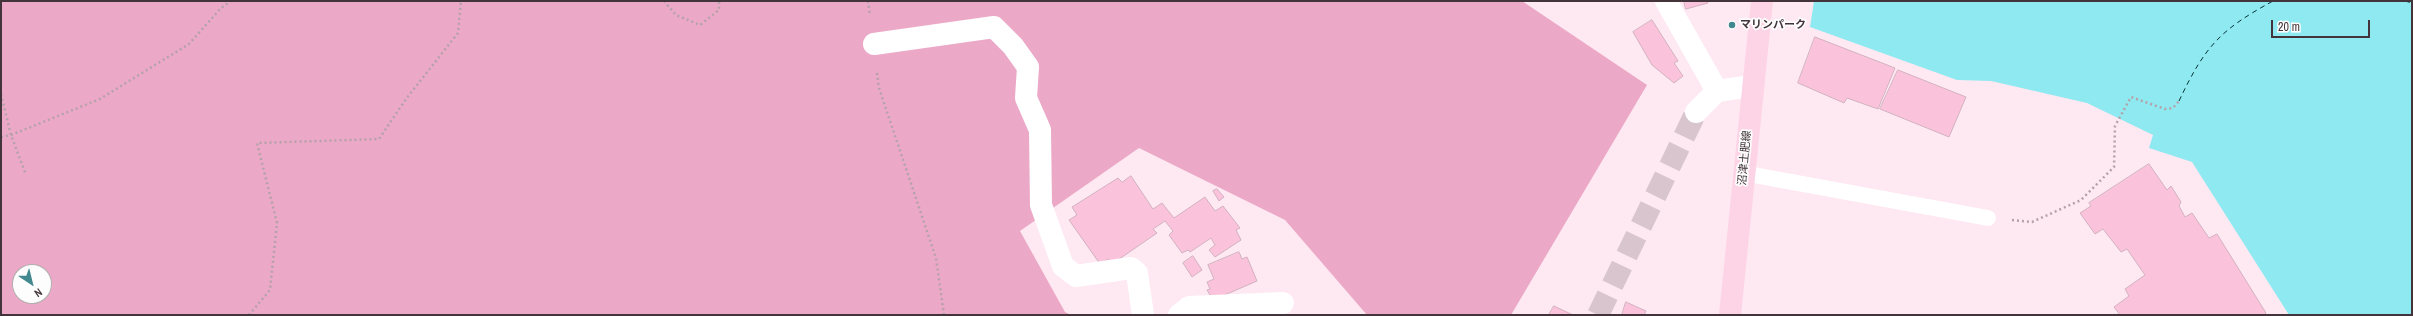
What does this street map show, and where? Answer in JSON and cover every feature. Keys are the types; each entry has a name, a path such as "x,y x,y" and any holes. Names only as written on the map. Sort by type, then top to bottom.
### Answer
{"main road":[{"name":"沼津土肥線","path":"1730,315 1752,86 1762,1"}],"street":[{"path":"1666,1 1718,91"},
{"path":"874,44 994,27 1013,46 1028,67 1026,98 1040,130 1041,205 1063,266 1076,276 1131,268 1137,273 1143,315"},
{"path":"1696,112 1718,91 1752,86"},
{"path":"1179,315 1189,307 1283,303"}],"lane":[{"path":"1744,173 1988,218"}],"path":[{"path":"1,137 11,135 107,95 189,44 221,8 231,1"},
{"path":"249,315 270,290 277,223 256,143 379,139 406,99 458,33 461,1"},
{"path":"664,1 676,15 700,25 719,10 719,1"},
{"path":"868,1 879,88 936,258 944,315"},
{"path":"1,94 11,135 26,174"},
{"path":"1988,218 2032,222 2081,200 2114,167 2115,126 2131,98 2165,109 2173,108 2179,101"}],"shaded area":[{"path":"1,1 1522,1 1647,85 1511,315 1367,315 1285,220 1139,148 1020,231 1065,312 1071,315 1,315"}],"water":[{"path":"1814,1 2412,1 2412,315 2289,315 2192,162 2149,148 2153,135 2087,103 1991,81 1957,80 1810,27"}],"building":[{"path":"1684,1 1707,1 1708,3 1686,9"},
{"path":"1652,20 1678,61 1674,63 1683,76 1674,83 1652,65 1633,32"},
{"path":"1815,37 1895,68 1878,109 1847,98 1844,103 1798,83"},
{"path":"1898,70 1966,97 1949,137 1880,109"},
{"path":"2149,164 2167,190 2171,186 2181,202 2179,206 2185,217 2192,213 2209,238 2217,234 2266,313 2264,315 2120,315 2114,307 2129,296 2125,289 2145,275 2127,249 2121,252 2103,229 2095,234 2080,213 2091,206 2089,203"},
{"path":"1131,176 1153,209 1162,203 1174,218 1205,197 1215,211 1223,206 1240,228 1236,230 1241,240 1215,257 1209,250 1215,245 1211,238 1190,252 1188,250 1182,253 1169,235 1173,231 1165,221 1153,229 1157,233 1112,264 1108,259 1100,264 1069,220 1077,215 1072,207 1118,178 1122,182"},
{"path":"1217,189 1224,197 1219,201 1213,191"},
{"path":"1239,252 1242,259 1247,257 1257,281 1213,300 1207,290 1210,289 1207,282 1214,279 1208,265"},
{"path":"1193,256 1202,270 1192,277 1183,263"},
{"path":"1626,302 1646,311 1644,315 1622,315"},
{"path":"1554,306 1573,315 1549,315"}],"ferry route":[{"path":"2179,101 2197,66 2216,41 2240,21 2273,1"},
{"path":"2405,1 2412,3"}],"tunnel":[{"path":"1598,315 1696,112"}],"place":[{"name":"マリンパーク","path":"1732,25"}]}
